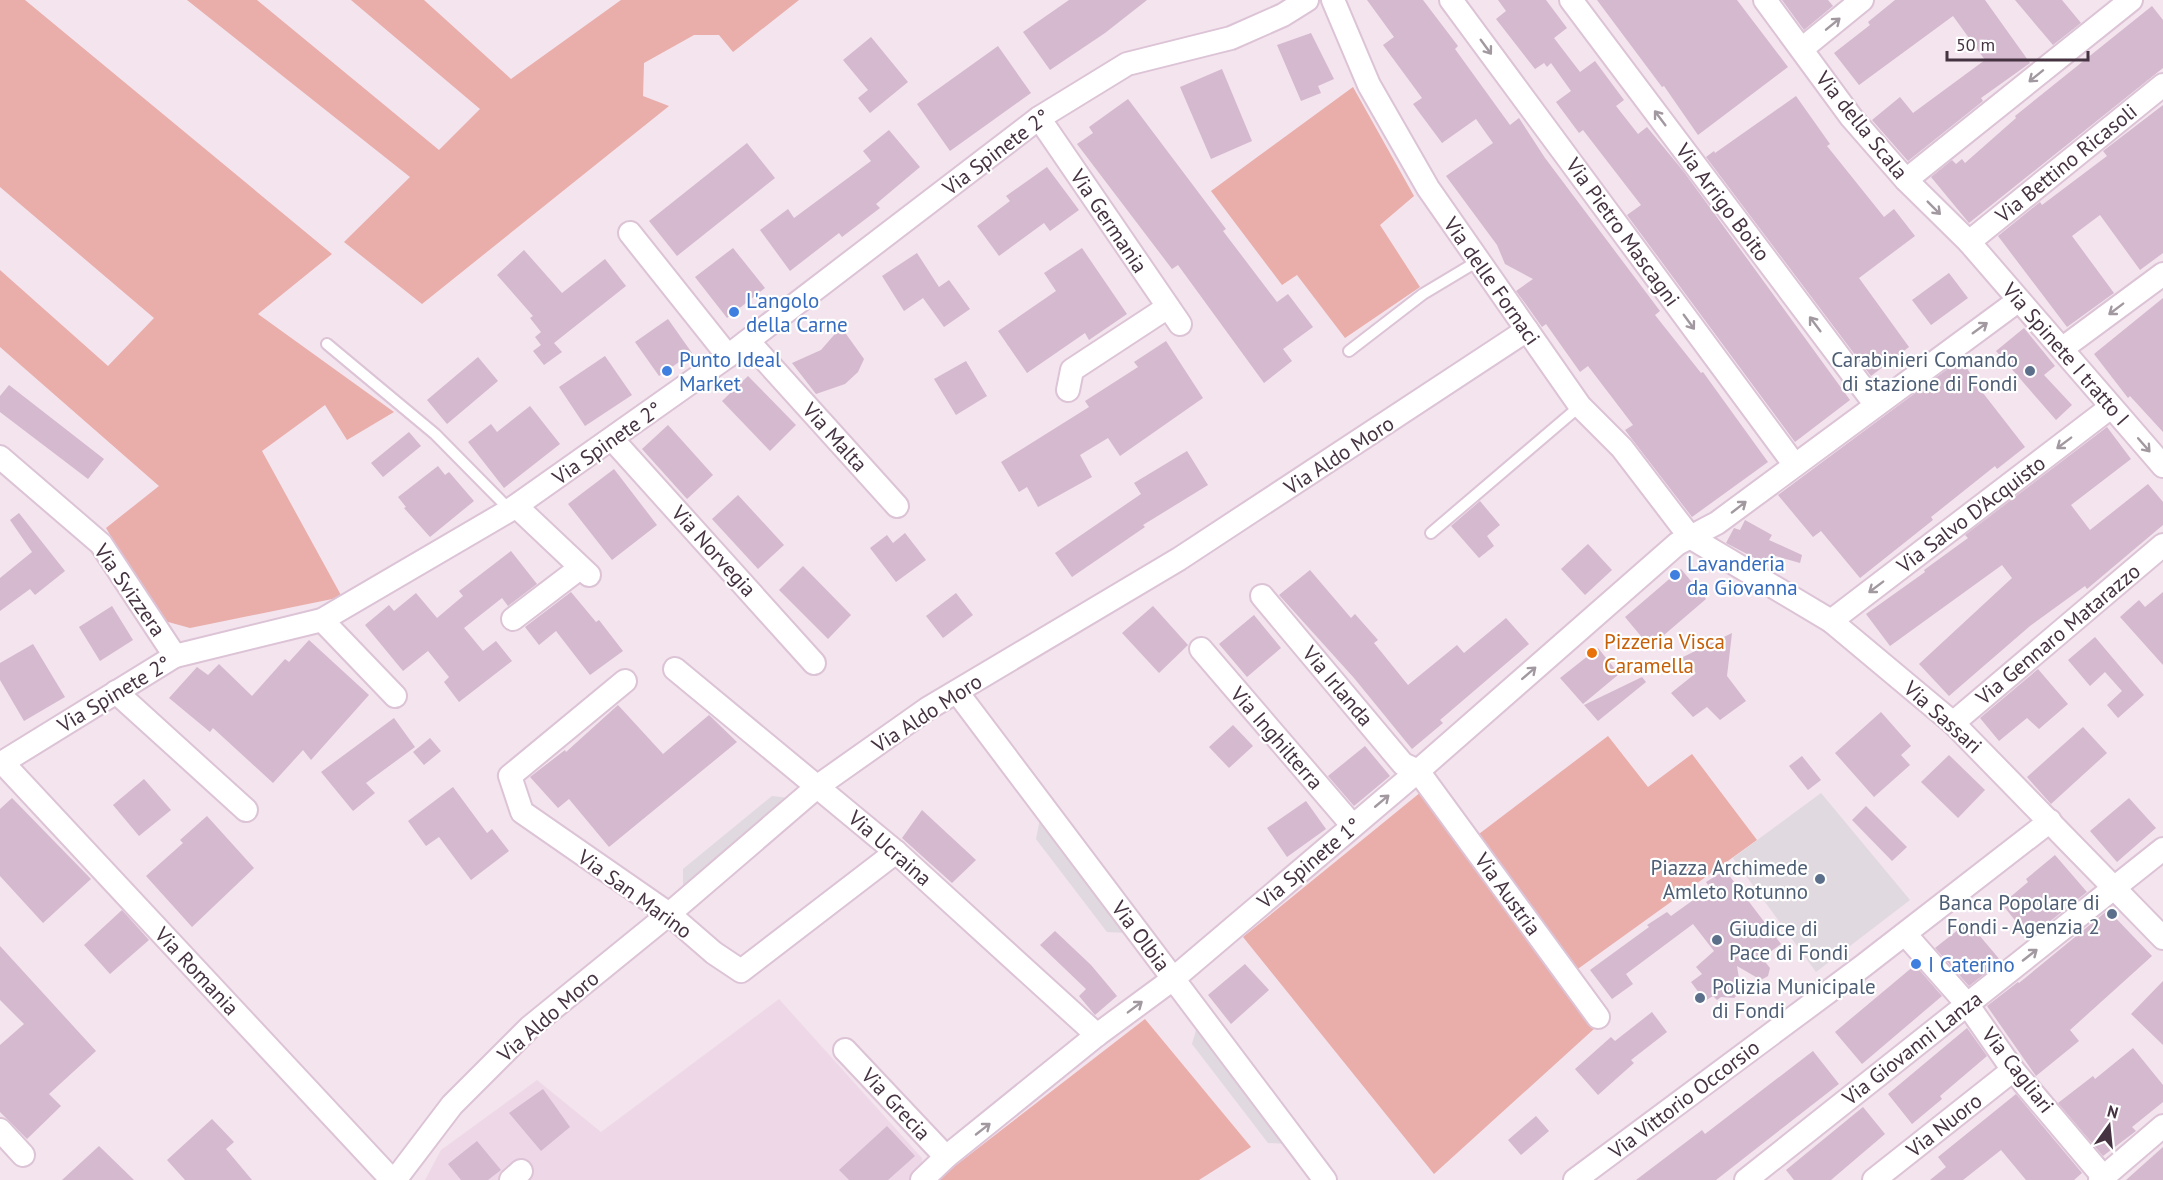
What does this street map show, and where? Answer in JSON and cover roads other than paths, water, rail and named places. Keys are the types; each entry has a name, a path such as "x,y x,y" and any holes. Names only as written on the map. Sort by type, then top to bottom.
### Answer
{"street":[{"name":"Via Spinete 2°","path":"1,763 175,656 322,620 513,508 613,440 728,356 1039,118 1127,64 1231,38 1283,15 1307,0"},
{"name":"Via delle Fornaci","path":"1333,0 1370,85 1428,188 1580,405 1622,448 1690,537"},
{"name":"Via Pietro Mascagni","path":"1451,0 1794,464"},
{"name":"Via Arrigo Boito","path":"1571,0 1875,404"},
{"name":"Via della Scala","path":"1765,0 1803,48 1851,117 1906,180 1969,242"},
{"path":"1803,48 1862,0"},
{"path":"1906,180 2131,0"},
{"name":"Via Bettino Ricasoli","path":"1969,242 2163,85"},
{"name":"Via Germania","path":"1039,118 1174,316 1072,370 1068,390"},
{"path":"630,233 728,356"},
{"name":"Via Spinete I tratto I","path":"1969,242 2163,466"},
{"path":"2063,348 2163,274"},
{"name":"Via Spinete 1°","path":"922,1180 946,1157 1097,1035 1173,979 1418,771 1677,544 1717,524 1794,464 2019,300"},
{"name":"Via Aldo Moro","path":"393,1180 452,1105 530,1027 669,914 818,786 927,709 1179,559 1527,330"},
{"name":"Via Malta","path":"748,340 897,506"},
{"name":"Via Salvo D'Acquisto","path":"1832,621 2111,407"},
{"name":"Via Norvegia","path":"613,440 814,663"},
{"name":"Via Svizzera","path":"0,457 101,544 175,656"},
{"path":"513,508 584,571 513,619"},
{"name":"Via Sassari","path":"1690,537 1832,621 1953,723 2163,938"},
{"name":"Via Gennaro Matarazzo","path":"1953,723 2163,545"},
{"name":"Via Irlanda","path":"1262,596 1403,764 1418,771"},
{"path":"322,620 395,696"},
{"name":"Via Inghilterra","path":"1201,649 1353,826"},
{"name":"Via Ucraina","path":"675,669 896,852 1097,1035"},
{"name":"Via San Marino","path":"625,681 510,776 522,812 669,914 714,953 741,971 896,852"},
{"path":"116,692 246,810"},
{"name":"Via Olbia","path":"957,692 1325,1180"},
{"name":"Via Romania","path":"1,763 393,1180"},
{"name":"Via Austria","path":"1418,771 1598,1017"},
{"name":"Via Vittorio Occorsio","path":"1575,1180 1905,934 2050,821"},
{"name":"Via Giovanni Lanza","path":"1748,1179 1967,1004 2116,889 2163,849"},
{"name":"Via Cagliari","path":"1905,934 1967,1004 2013,1070 2104,1179"},
{"name":"Via Grecia","path":"845,1050 946,1157"},
{"name":"Via Nuoro","path":"1874,1180 2013,1070"},
{"path":"2104,1179 2163,1126"},
{"path":"0,1130 23,1155"}],"lane":[{"path":"1349,351 1423,294 1478,261"},
{"path":"327,344 435,434 513,508"},
{"path":"1431,533 1580,405"}],"place":[{"name":"L'angolo della Carne","path":"734,312"},
{"name":"Punto Ideal Market","path":"667,371"},
{"name":"Carabinieri Comando di stazione di Fondi","path":"2030,371"},
{"name":"Lavanderia da Giovanna","path":"1675,575"},
{"name":"Pizzeria Visca Caramella","path":"1592,653"},
{"name":"Piazza Archimede Amleto Rotunno","path":"1820,879"},
{"name":"Banca Popolare di Fondi - Agenzia 2","path":"2112,914"},
{"name":"Giudice di Pace di Fondi","path":"1717,940"},
{"name":"I Caterino","path":"1916,964"},
{"name":"Polizia Municipale di Fondi","path":"1700,998"}]}
